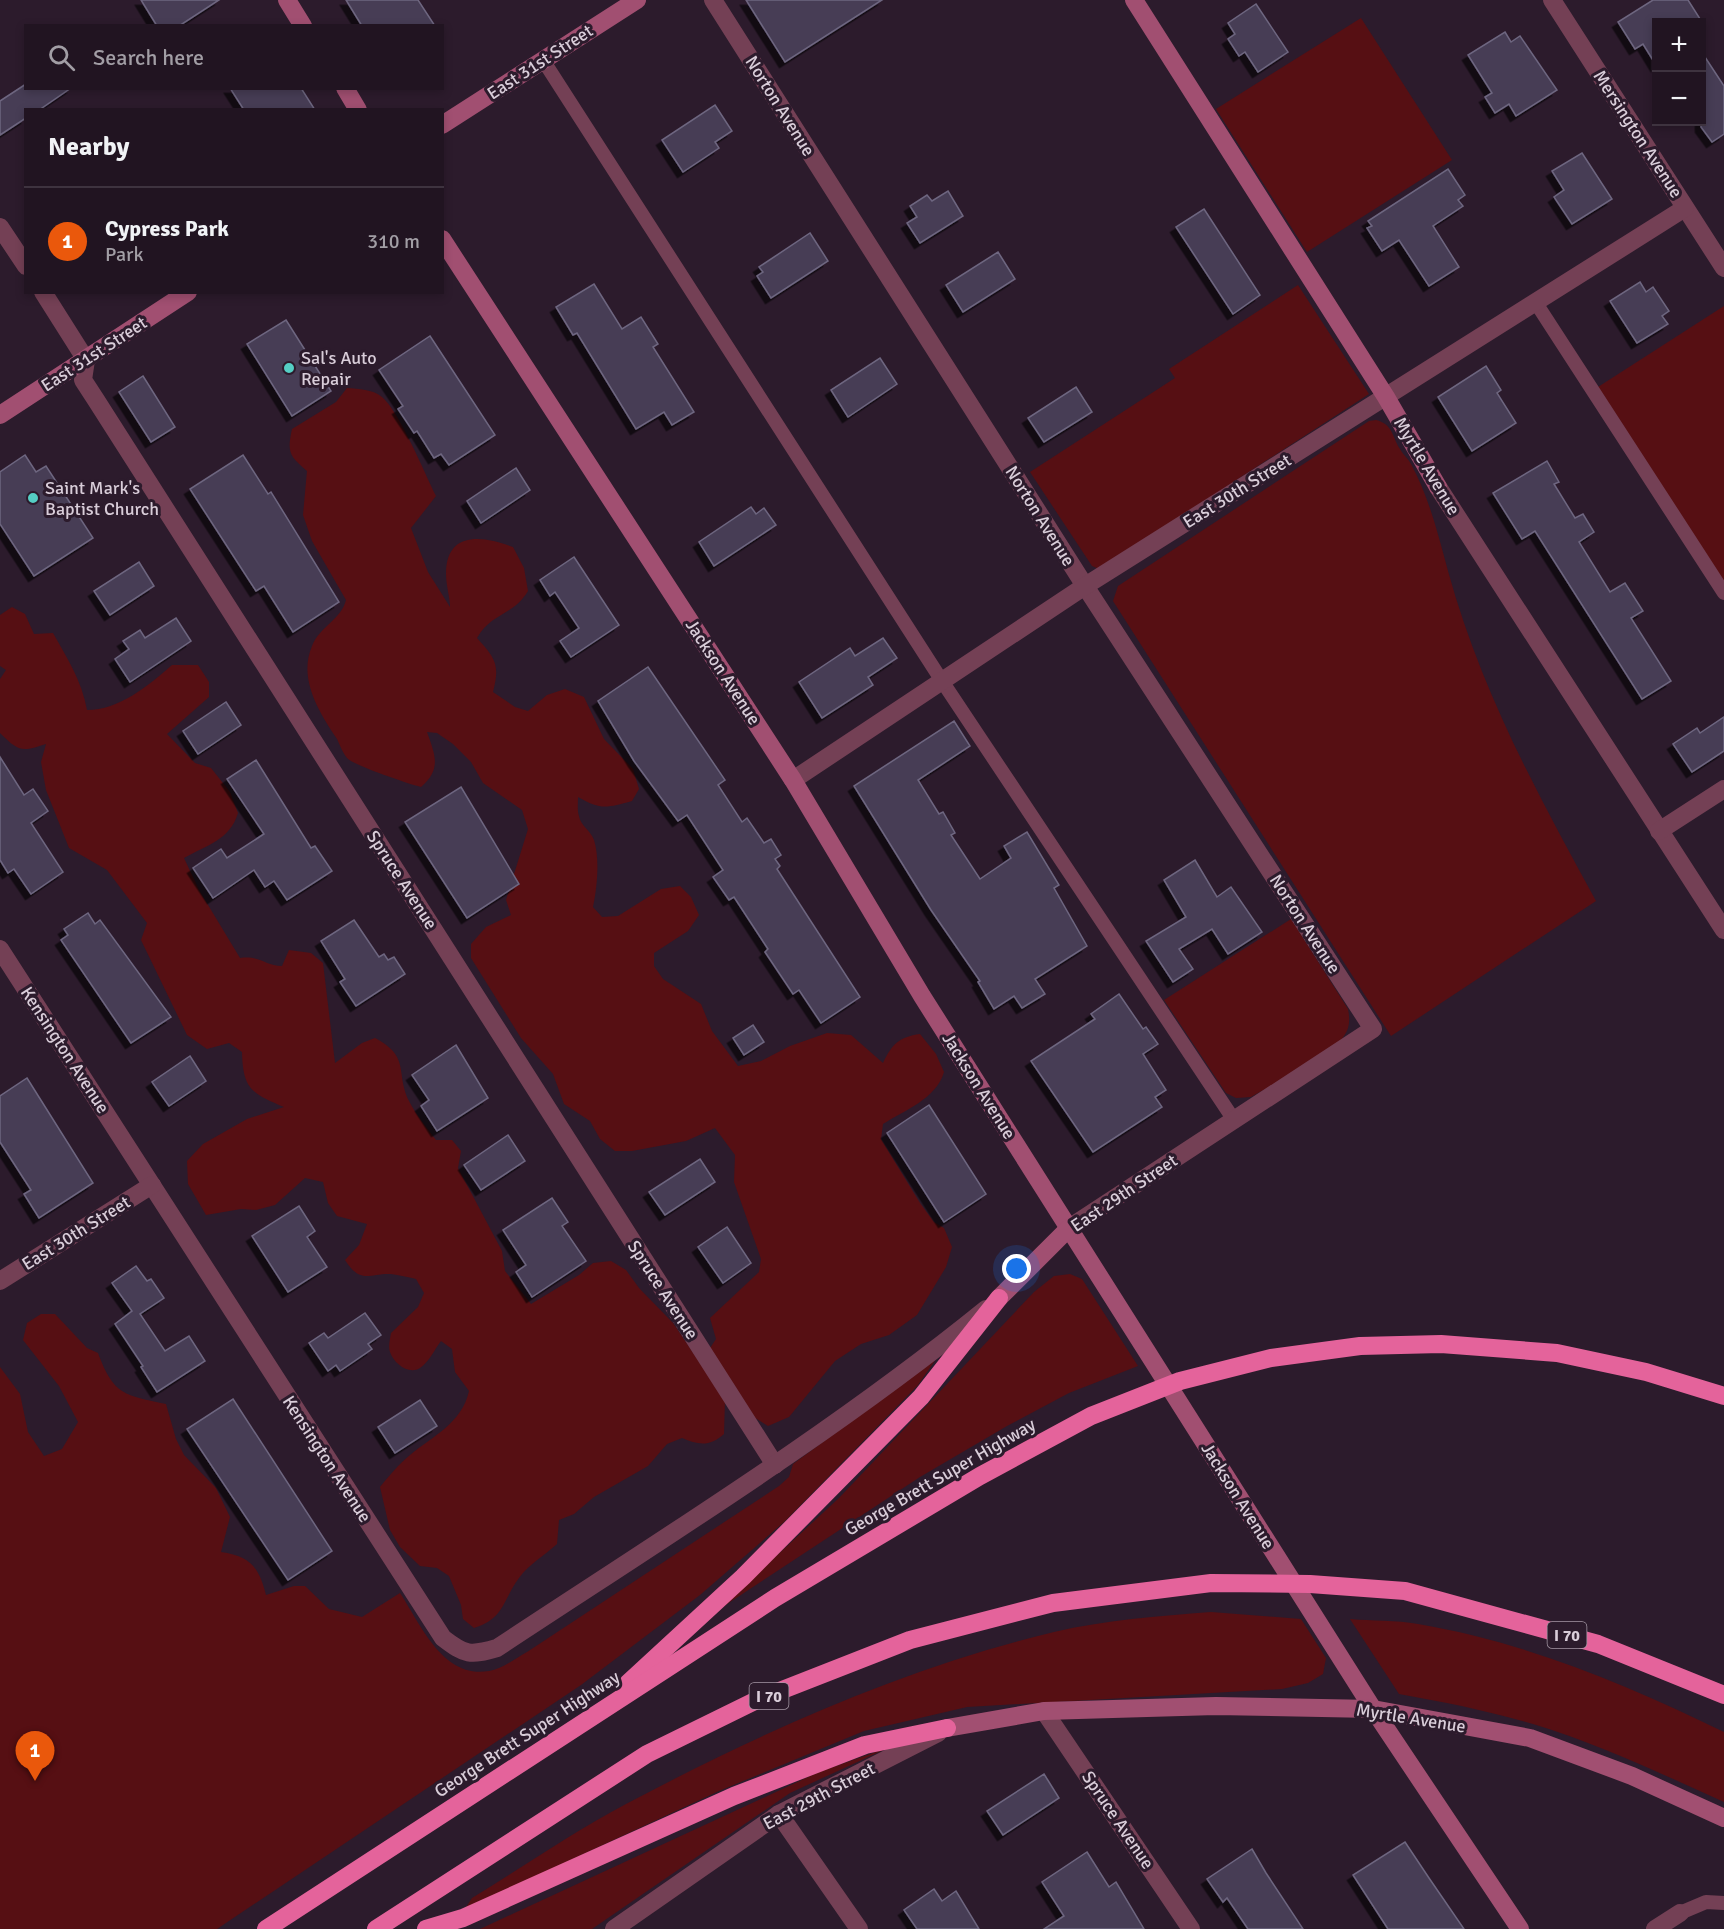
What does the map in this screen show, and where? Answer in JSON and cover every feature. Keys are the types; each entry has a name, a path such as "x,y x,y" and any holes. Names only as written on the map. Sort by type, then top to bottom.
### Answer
{"highway":[{"path":"590,1718 742,1577 921,1397 999,1298"},
{"name":"George Brett Super Highway","path":"266,1929 775,1598 980,1476 1091,1416 1180,1381 1270,1358 1360,1346 1441,1344 1557,1353 1646,1372 1724,1396"},
{"name":"I 70","path":"376,1929 647,1754 759,1700 910,1640 1053,1603 1211,1583 1310,1584 1405,1591 1598,1644 1724,1695"},
{"path":"426,1929 463,1918 734,1796 865,1745 947,1728"}],"street":[{"path":"287,0 302,24"},
{"name":"East 31st Street","path":"444,124 637,0"},
{"name":"Norton Avenue","path":"713,0 1085,586 1374,1029"},
{"name":"Myrtle Avenue","path":"1134,0 1386,397 1438,487 1724,930"},
{"name":"Mersington Avenue","path":"1552,0 1724,268"},
{"path":"346,90 357,108"},
{"name":"East 30th Street","path":"793,780 1085,586 1685,208"},
{"path":"0,227 24,263"},
{"name":"Jackson Avenue","path":"444,242 793,780 922,996 1373,1709 1520,1929"},
{"name":"Spruce Avenue","path":"44,294 86,360 83,380 89,390 775,1465"},
{"name":"East 31st Street","path":"0,416 185,294"},
{"path":"1659,831 1724,789"},
{"name":"Kensington Avenue","path":"0,949 443,1638 460,1652 476,1654 496,1647 775,1465"},
{"name":"East 29th Street","path":"775,1465 939,1347 999,1298 1069,1228 1374,1029"},
{"name":"East 30th Street","path":"0,1281 152,1185"},
{"name":"Myrtle Avenue","path":"1044,1711 1216,1706 1373,1709 1530,1738 1632,1776 1724,1818"},
{"name":"Spruce Avenue","path":"1044,1711 1191,1929"},
{"name":"East 29th Street","path":"614,1929 779,1814 947,1728 1044,1711"},
{"path":"779,1814 859,1929"},
{"path":"1655,1929 1680,1913"}],"lane":[{"path":"543,60 942,681 1234,1120"},
{"path":"1536,303 1724,593"},
{"path":"1680,1913 1706,1902 1724,1903"}],"shaded area":[{"path":"1361,18 1452,160 1307,252 1216,109"},
{"path":"1298,285 1369,394 1099,569 1092,566 1030,472 1175,378 1169,369"},
{"path":"1724,306 1724,583 1598,387"},
{"path":"347,388 370,391 382,397 396,415 419,459 436,496 411,528 428,572 450,607 446,578 448,560 452,550 460,543 479,539 513,547 524,568 528,591 516,605 489,624 477,638 495,663 496,675 493,692 515,707 528,711 547,695 565,689 584,697 604,739 633,769 639,789 632,801 598,806 578,797 580,819 593,837 596,848 597,874 593,907 602,917 618,916 661,889 680,886 691,897 699,915 688,931 654,953 654,966 663,979 701,1004 712,1031 738,1066 761,1061 790,1046 827,1033 851,1035 883,1063 897,1042 920,1034 936,1054 944,1072 934,1090 927,1097 883,1124 881,1139 920,1203 934,1222 944,1228 952,1247 946,1267 917,1315 889,1335 861,1344 835,1361 789,1417 768,1426 725,1399 724,1434 704,1444 682,1438 667,1444 648,1466 594,1497 574,1514 559,1520 557,1544 523,1573 497,1614 474,1628 463,1619 461,1605 449,1576 437,1568 420,1566 400,1547 390,1530 380,1487 394,1470 453,1420 460,1412 469,1391 455,1372 452,1349 441,1341 427,1362 416,1370 402,1367 390,1352 391,1333 418,1307 424,1293 416,1279 391,1274 366,1276 356,1273 351,1268 345,1260 359,1245 367,1224 337,1216 328,1203 323,1182 305,1178 275,1205 256,1210 241,1209 206,1215 188,1184 187,1161 203,1144 247,1119 284,1107 264,1098 251,1088 244,1074 242,1052 229,1043 207,1049 187,1035 141,940 147,923 107,870 69,848 46,790 41,762 46,744 21,749 0,733 0,679 6,670 0,666 0,615 12,607 25,614 34,634 53,633 78,679 87,710 99,709 122,701 153,681 172,665 198,665 209,682 209,697 167,734 195,763 211,768 230,792 238,813 229,830 217,841 184,858 199,890 240,958 253,958 282,966 289,950 311,953 323,963 335,1063 362,1043 375,1038 394,1052 400,1066 405,1091 418,1116 436,1140 452,1140 461,1151 458,1168 502,1251 505,1271 531,1304 579,1275 593,1263 611,1261 626,1270 639,1288 673,1323 700,1363 716,1339 710,1318 759,1272 761,1259 734,1182 735,1155 715,1128 686,1141 632,1151 615,1151 600,1139 590,1121 564,1104 553,1074 521,1038 471,958 471,944 486,927 511,915 506,900 528,829 522,810 483,783 471,762 453,744 437,733 427,732 435,761 432,774 421,787 353,762 345,755 312,695 307,671 312,646 320,633 340,613 346,600 312,541 303,515 307,471 293,457 290,443 292,429 336,402"},
{"path":"1376,420 1389,428 1423,489 1461,615 1494,700 1532,781 1596,901 1391,1036 1113,601 1118,586 1369,421"},
{"path":"1291,919 1348,1009 1347,1030 1336,1045 1314,1062 1251,1097 1236,1098 1226,1093 1164,1000"},
{"path":"1070,1274 1082,1279 1138,1366 1069,1393 1007,1426 920,1477 718,1610 839,1498 1034,1292 1054,1276"},
{"path":"41,1314 55,1314 87,1348 98,1353 116,1386 131,1395 166,1404 176,1439 184,1455 216,1488 230,1517 221,1552 239,1556 252,1564 260,1577 266,1595 294,1586 305,1586 329,1609 362,1617 400,1593 435,1647 459,1667 473,1671 489,1671 504,1666 779,1486 789,1477 793,1464 936,1359 918,1385 784,1522 700,1595 581,1685 217,1929 0,1929 0,1367 20,1394 28,1432 44,1456 62,1449 78,1422 59,1386 23,1340 27,1323"},
{"path":"1211,1612 1301,1619 1326,1658 1323,1674 1308,1683 1282,1689 967,1707 864,1731 719,1791 465,1909 472,1898 567,1838 677,1777 782,1727 889,1683 998,1647 1054,1632 1112,1621"},
{"path":"1350,1619 1418,1624 1458,1632 1537,1654 1613,1682 1724,1732 1724,1802 1630,1760 1558,1732 1483,1711 1399,1694"},
{"path":"890,1747 790,1793 592,1929 480,1929 819,1772"}],"building":[{"path":"141,0 219,0 182,24 156,24"},
{"path":"346,0 418,0 434,24 361,24"},
{"path":"746,0 882,0 785,62"},
{"path":"1653,0 1688,0 1699,18 1652,18 1652,59 1643,44 1635,49 1618,22"},
{"path":"1256,4 1288,52 1258,72 1245,52 1239,56 1228,39 1235,34 1228,23"},
{"path":"1505,32 1511,42 1520,36 1557,90 1516,116 1509,104 1495,113 1485,97 1492,93 1468,55"},
{"path":"1706,59 1724,86 1724,134 1712,142 1701,127 1706,126"},
{"path":"24,85 24,90 68,90 42,108 24,108 24,119 0,135 0,101"},
{"path":"231,90 302,90 314,108 243,108"},
{"path":"715,105 732,131 715,142 719,148 683,172 662,140"},
{"path":"1582,153 1612,199 1572,224 1554,197 1564,190 1552,171"},
{"path":"1448,169 1465,195 1458,200 1463,206 1433,226 1459,267 1429,286 1399,240 1382,251 1367,228 1372,226 1368,221"},
{"path":"948,191 963,216 920,243 907,223 917,217 910,206 927,195 932,201"},
{"path":"1204,209 1260,295 1233,314 1176,227"},
{"path":"810,233 828,261 771,298 757,276 763,272 759,267"},
{"path":"998,252 1015,279 963,312 946,285"},
{"path":"1640,282 1646,292 1653,287 1669,311 1662,316 1668,324 1637,343 1610,301"},
{"path":"594,284 622,329 641,317 658,344 653,347 694,412 672,425 664,412 636,429 577,333 573,335 556,307"},
{"name":"Sal's Auto Repair","path":"286,320 331,391 292,416 247,344"},
{"path":"430,336 495,435 449,465 441,454 434,458 417,431 414,433 398,409 403,406 379,370"},
{"path":"880,358 897,384 848,417 831,390"},
{"path":"1486,366 1501,390 1497,393 1516,423 1472,451 1438,397"},
{"path":"143,376 175,427 151,442 119,392"},
{"path":"1076,387 1092,412 1044,442 1028,418"},
{"name":"Saint Mark's Baptist Church","path":"25,455 36,472 46,466 93,538 34,576 0,524 0,472"},
{"path":"243,455 268,494 271,492 339,602 293,632 264,586 256,591 190,489"},
{"path":"1547,461 1559,482 1554,484 1575,518 1583,514 1594,532 1579,542 1610,592 1625,583 1643,611 1631,618 1671,681 1642,699 1535,531 1522,539 1493,493"},
{"path":"516,468 530,490 481,523 467,501"},
{"path":"751,507 756,514 764,508 776,525 714,566 699,542"},
{"path":"574,557 619,625 571,657 560,641 579,628 555,592 550,596 540,580"},
{"path":"139,562 154,586 110,615 94,591"},
{"path":"176,618 191,641 130,682 115,659 129,649 123,641 140,630 145,638"},
{"path":"883,638 897,658 868,677 873,685 822,718 799,682 850,648 855,656"},
{"path":"648,667 725,780 718,785 742,822 747,818 764,843 771,839 781,855 775,859 780,866 777,869 860,997 821,1023 799,990 793,994 765,952 768,949 734,897 729,900 713,877 723,870 687,815 678,821 634,761 598,701"},
{"path":"226,702 241,725 198,754 183,731"},
{"path":"1724,717 1724,751 1692,772 1673,744 1697,728 1700,733"},
{"path":"954,721 970,746 918,780 939,814 943,812 955,833 951,835 980,879 1011,858 1004,846 1027,832 1059,885 1054,888 1087,946 1035,979 1045,994 1022,1008 1014,996 994,1009 978,982 980,981 931,910 854,786"},
{"path":"0,757 24,795 33,789 48,811 31,823 63,872 31,894 14,869 8,873 0,860"},
{"path":"256,760 311,848 315,846 332,871 287,900 274,881 265,887 254,870 213,898 193,868 221,849 227,858 264,834 227,779"},
{"path":"461,787 519,884 467,918 405,822"},
{"path":"1195,860 1217,897 1231,887 1262,932 1228,954 1212,929 1179,949 1193,969 1173,982 1146,941 1186,917 1164,880"},
{"path":"88,913 95,924 100,920 171,1017 131,1043 61,940 68,935 64,929"},
{"path":"354,920 379,957 384,954 388,960 394,957 405,974 356,1006 340,982 345,979 321,941"},
{"path":"1119,994 1143,1029 1146,1027 1158,1044 1143,1054 1166,1090 1155,1097 1162,1107 1093,1152 1031,1061 1095,1019 1091,1014"},
{"path":"753,1025 764,1042 744,1055 733,1038"},
{"path":"456,1045 488,1098 437,1131 421,1106 429,1100 412,1075"},
{"path":"190,1056 206,1081 169,1106 152,1082"},
{"path":"27,1078 93,1183 39,1218 24,1194 31,1190 0,1142 0,1096"},
{"path":"929,1105 986,1194 944,1222 887,1133"},
{"path":"508,1135 525,1161 481,1190 464,1165"},
{"path":"700,1159 715,1182 665,1215 649,1192"},
{"path":"552,1198 568,1222 562,1226 586,1261 532,1297 516,1272 526,1265 503,1230"},
{"path":"299,1206 315,1231 307,1237 327,1267 288,1292 252,1236"},
{"path":"727,1227 751,1263 723,1283 698,1247"},
{"path":"136,1266 147,1281 151,1279 164,1298 140,1314 165,1351 189,1336 205,1361 157,1392 115,1324 132,1311 112,1283"},
{"path":"365,1313 381,1335 368,1344 372,1349 340,1371 336,1365 328,1371 309,1343 324,1333 328,1338"},
{"path":"233,1399 332,1551 288,1580 187,1429"},
{"path":"420,1400 437,1426 395,1453 378,1427"},
{"path":"1044,1774 1059,1798 1003,1835 987,1811"},
{"path":"1405,1842 1464,1929 1388,1929 1353,1875"},
{"path":"1252,1849 1303,1929 1248,1929 1227,1898 1223,1902 1207,1879"},
{"path":"1087,1852 1109,1887 1116,1882 1144,1929 1044,1929 1064,1916 1042,1882"},
{"path":"934,1889 942,1901 956,1891 979,1929 917,1929 904,1910"}],"place":[{"name":"Sal's Auto Repair","path":"289,368"},
{"name":"Saint Mark's Baptist Church","path":"33,498"},
{"name":"Cypress Park","path":"35,1781"}]}
